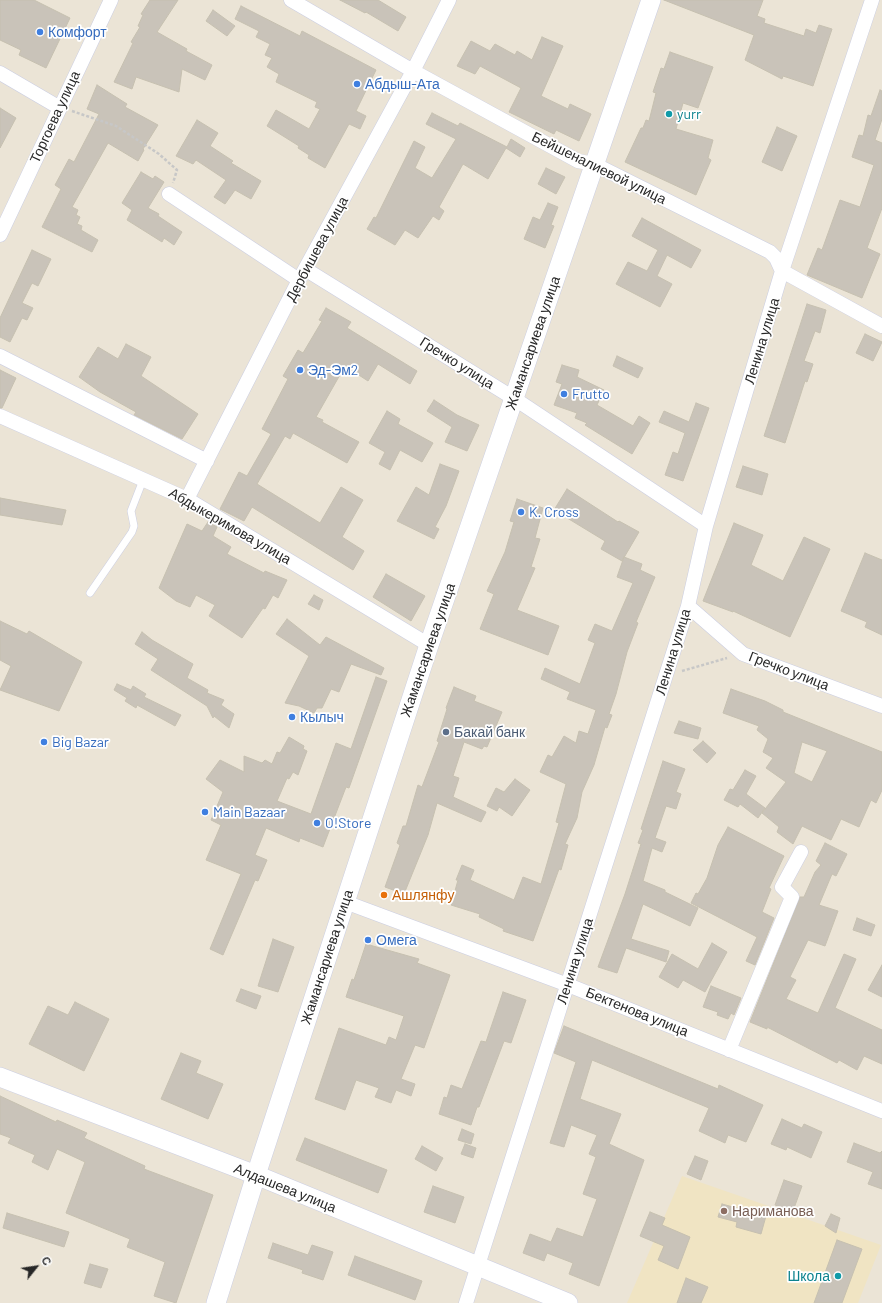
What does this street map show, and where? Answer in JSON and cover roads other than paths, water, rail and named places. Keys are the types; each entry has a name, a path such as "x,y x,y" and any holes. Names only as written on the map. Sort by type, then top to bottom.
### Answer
{"main road":[{"name":"Жамансариева улица","path":"216,1303 256,1175 429,645 515,399 651,0"},
{"name":"Алдашева улица","path":"0,1077 256,1175 568,1303"}],"street":[{"name":"Торгоева улица","path":"0,235 111,0"},
{"name":"Бейшеналиевой улица","path":"291,0 413,71 578,161 594,164 770,252 776,258 782,271"},
{"name":"Дербишева улица","path":"187,499 302,275 413,71 449,0"},
{"name":"Ленина улица","path":"466,1303 688,606 706,526 782,271 872,0"},
{"path":"0,73 60,108"},
{"name":"Гречко улица","path":"169,194 302,275 515,399 706,526"},
{"path":"782,271 882,326"},
{"path":"0,356 207,461"},
{"name":"Абдыкеримова улица","path":"0,416 187,499 429,645"},
{"name":"Гречко улица","path":"688,606 743,654 882,706"},
{"path":"729,1050 792,897 782,887 801,852"},
{"name":"Бектенова улица","path":"345,902 568,985 882,1111"}],"lane":[{"path":"90,593 132,532 134,526 131,511 143,480"}],"place":[{"name":"Комфорт","path":"40,32"},
{"name":"Абдыш-Ата","path":"357,84"},
{"name":"yurr","path":"669,114"},
{"name":"Эд-Эм2","path":"300,370"},
{"name":"Frutto","path":"564,394"},
{"name":"K. Cross","path":"521,512"},
{"name":"Кылыч","path":"292,717"},
{"name":"Бакай банк","path":"446,732"},
{"name":"Big Bazar","path":"44,742"},
{"name":"Main Bazaar","path":"205,812"},
{"name":"O!Store","path":"317,823"},
{"name":"Ашлянфу","path":"384,895"},
{"name":"Омега","path":"368,940"},
{"name":"Нариманова","path":"724,1211"},
{"name":"Школа","path":"838,1276"}]}
